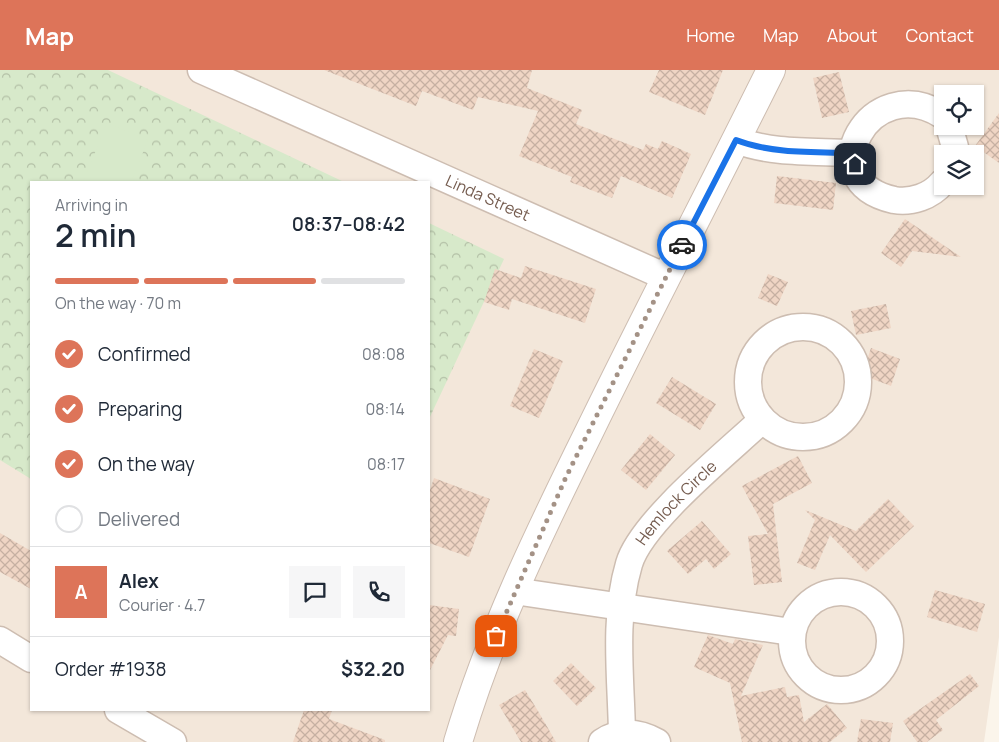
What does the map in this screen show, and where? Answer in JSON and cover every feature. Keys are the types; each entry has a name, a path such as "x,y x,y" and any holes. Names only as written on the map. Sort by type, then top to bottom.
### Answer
{"street":[{"name":"Linda Street","path":"201,70 666,277"},
{"path":"458,742 472,696 514,591 566,477 771,70"},
{"path":"934,107 913,98 890,99 874,107 857,127 853,139 852,153 858,174 869,187 886,198 913,200 928,195 934,190"},
{"path":"736,140 754,147 775,150 852,153"},
{"path":"793,327 824,330 851,351 860,378 857,403 839,426 810,438 779,433 762,420 752,404 747,386 750,367 756,352 769,338 793,327"},
{"name":"Hemlock Circle","path":"657,742 644,735 612,738 620,606 629,562 644,538 670,506 762,420"},
{"path":"514,591 791,632"},
{"path":"0,640 30,658"},
{"path":"120,711 173,742"}],"shaded area":[{"path":"0,70 999,70 999,637 984,742 0,742"}],"green space":[{"path":"0,70 108,70 342,181 30,181 30,478 0,460"},
{"path":"107,123 148,140 131,181 83,181"},
{"path":"430,223 504,259 430,417"}],"building":[{"path":"324,70 532,70 527,88 582,110 576,124 643,150 646,144 658,149 662,141 691,154 672,198 621,176 612,198 570,182 572,177 519,156 538,111 478,97 473,110 422,91 416,106"},
{"path":"659,70 723,70 705,115 649,92"},
{"path":"839,72 849,112 822,118 813,78"},
{"path":"999,113 999,163 984,152 984,145 976,145"},
{"path":"777,176 836,183 833,210 774,203"},
{"path":"905,219 961,257 912,251 901,267 881,253"},
{"path":"525,266 596,289 585,323 512,299 509,310 484,302 495,269 521,278"},
{"path":"768,274 788,282 777,306 758,298"},
{"path":"886,304 891,328 856,335 851,311"},
{"path":"871,348 900,359 891,386 862,375"},
{"path":"534,349 563,361 539,418 510,406"},
{"path":"672,377 716,404 700,430 656,403"},
{"path":"650,434 675,455 646,490 621,470"},
{"path":"798,456 812,483 773,504 782,582 754,585 748,536 768,534 742,486"},
{"path":"434,478 490,499 469,557 430,543 430,490"},
{"path":"888,499 914,526 866,572 830,535 815,570 797,563 815,520 805,510 856,531"},
{"path":"702,521 731,554 714,569 706,559 688,574 667,551"},
{"path":"0,533 30,550 30,588 0,572"},
{"path":"935,590 985,604 977,632 927,617"},
{"path":"430,605 459,609 456,636 448,635 430,670"},
{"path":"708,635 733,644 735,639 763,645 741,696 785,687 787,697 799,695 804,722 827,704 847,728 830,742 742,742 730,683 694,667"},
{"path":"571,663 596,688 577,706 553,681"},
{"path":"970,674 979,686 936,720 943,730 927,742 917,742 903,721"},
{"path":"525,690 556,742 521,742 499,705"},
{"path":"304,711 332,711 329,719 385,740 385,742 293,742"},
{"path":"861,719 893,723 890,742 857,742"}],"way so far":[{"path":"496,636 514,591 566,477 682,245"}],"route":[{"path":"682,245 736,140 754,147 775,150 852,153 855,164"}]}
